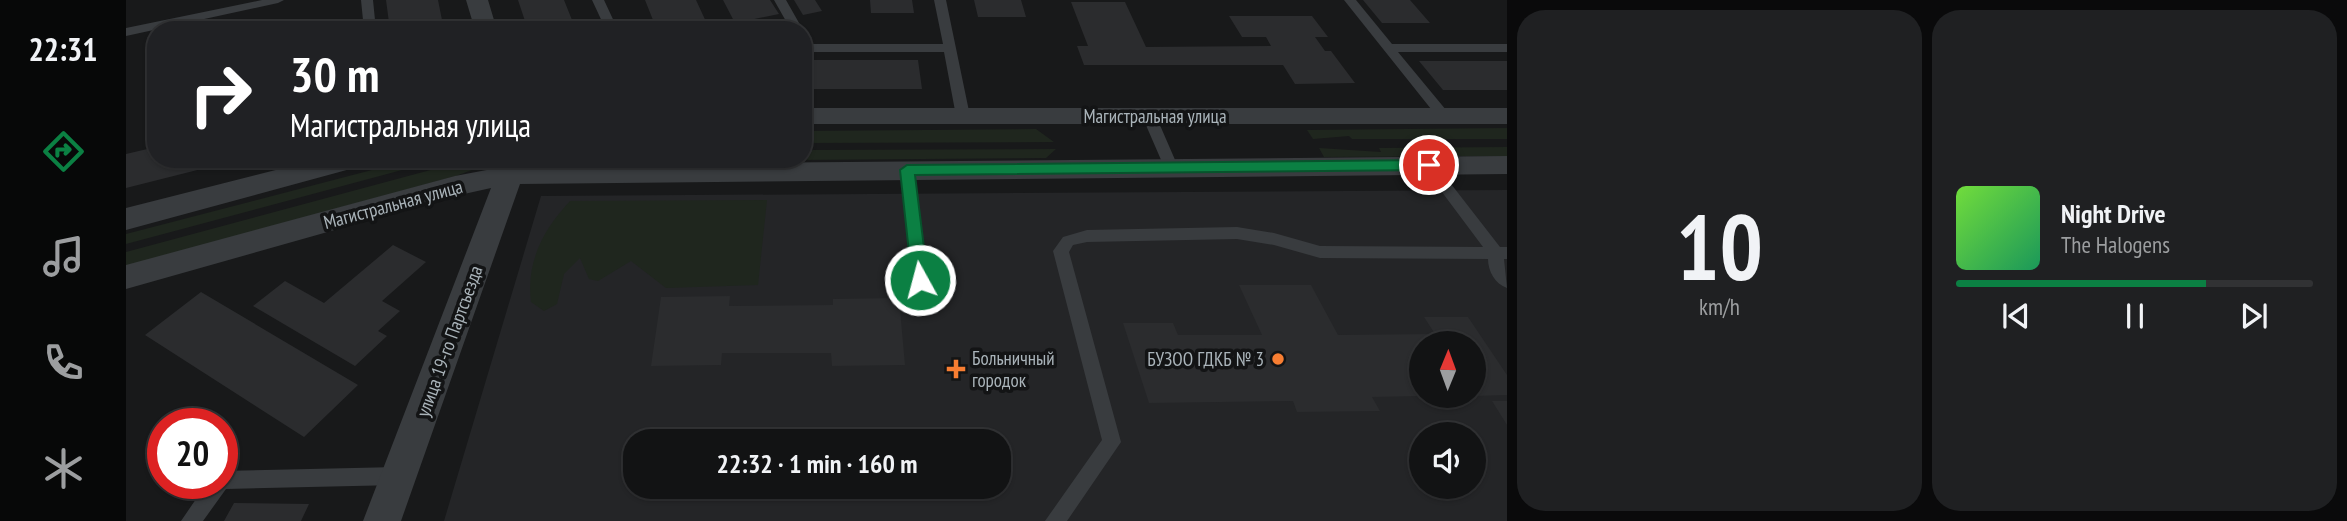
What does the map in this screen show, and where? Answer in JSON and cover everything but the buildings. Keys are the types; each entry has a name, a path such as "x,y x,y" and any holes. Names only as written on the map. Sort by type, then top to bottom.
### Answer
{"street":[{"path":"477,0 483,21"},
{"name":"Магистральная улица","path":"812,116 1507,116"},
{"name":"Магистральная улица","path":"643,168 907,170 1507,165"},
{"path":"126,219 322,168"},
{"name":"Магистральная улица","path":"126,277 455,186 508,168"},
{"name":"улица 19-го Партсъезда","path":"382,521 511,168"}],"lane":[{"path":"207,15 209,0"},
{"path":"178,21 278,0"},
{"path":"367,0 369,21"},
{"path":"598,0 608,21"},
{"path":"780,0 792,21"},
{"path":"940,0 963,116"},
{"path":"1350,0 1444,116"},
{"path":"126,32 147,28"},
{"path":"812,46 949,48"},
{"path":"1388,48 1507,48"},
{"path":"1149,116 1172,169"},
{"path":"1429,165 1502,253"},
{"path":"907,170 920,280"},
{"path":"1055,521 1112,442 1061,251 1068,241 1087,236 1237,233 1274,239 1320,252 1502,253"},
{"path":"1502,253 1496,268 1507,282"},
{"path":"238,481 398,476"},
{"path":"191,521 207,499"}],"shaded area":[{"path":"1507,128 1507,139 1352,139 1349,136 1313,139 1307,130"},
{"path":"1036,129 1054,142 812,143 812,131"},
{"path":"1507,147 1507,156 1324,157 1319,148 1381,152 1379,148"},
{"path":"1056,149 1046,158 812,160 812,150"},
{"path":"379,168 409,168 126,244 126,234"},
{"path":"438,168 477,168 126,266 126,252"},
{"name":"Больничный городок","path":"1507,190 1507,521 444,521 541,196"},
{"path":"767,200 758,285 666,288 631,261 598,281 589,279 580,258 564,274 557,304 544,311 531,302 531,273 538,247 552,223 570,201"}],"place":[{"name":"БУЗОО ГДКБ № 3","path":"1278,359"},
{"name":"Больничный городок","path":"956,369"}],"route":[{"path":"920,280 907,170 1429,165"}]}
